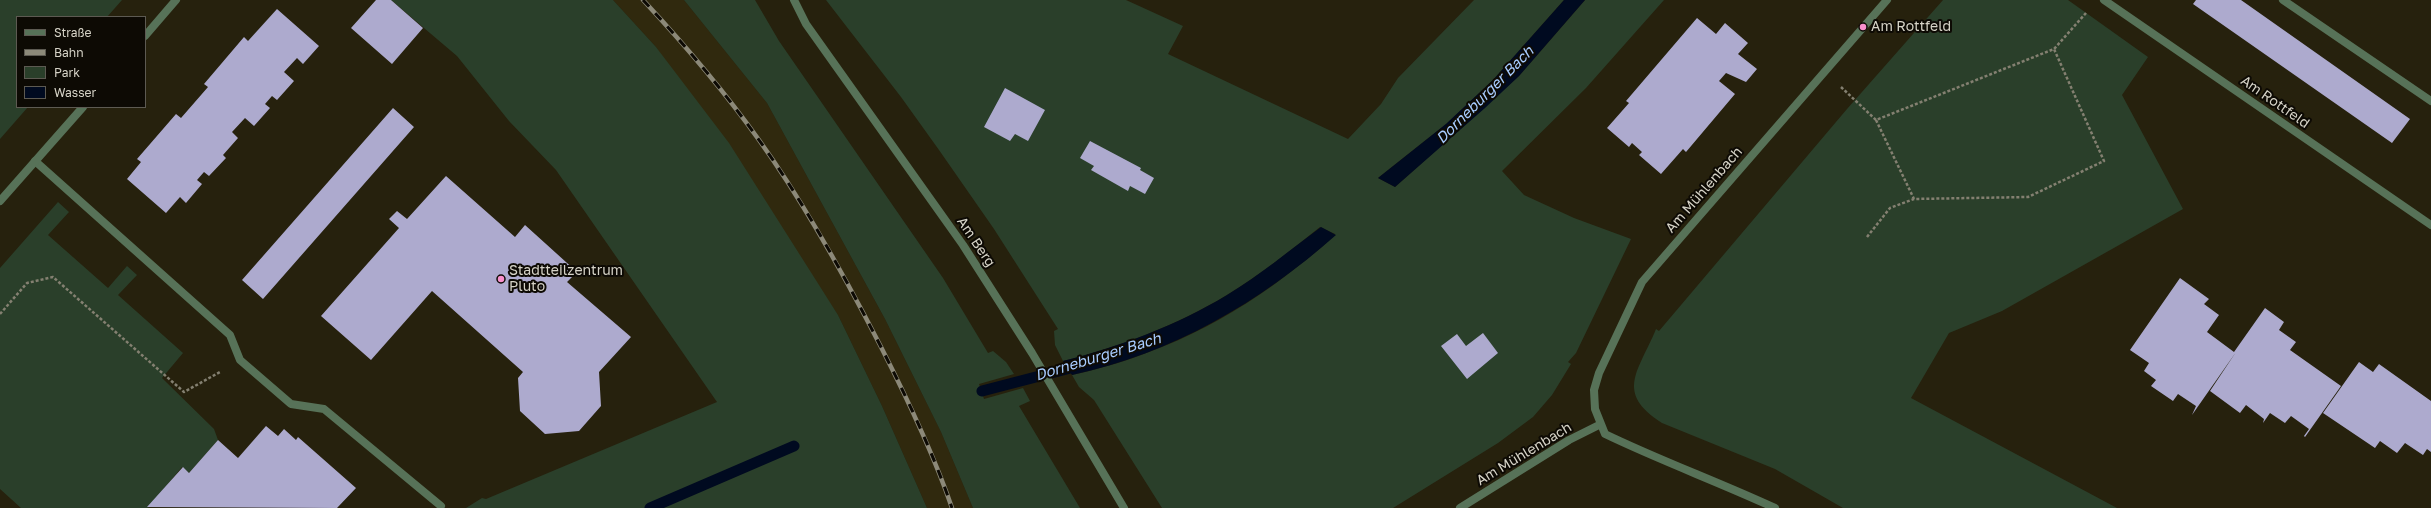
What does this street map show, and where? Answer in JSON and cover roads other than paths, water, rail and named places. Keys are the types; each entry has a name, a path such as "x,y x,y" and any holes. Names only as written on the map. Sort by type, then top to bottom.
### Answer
{"street":[{"path":"146,35 176,0"},
{"name":"Am Berg","path":"794,0 806,24 963,245 1032,353 1124,508"},
{"name":"Am Mühlenbach","path":"1775,508 1721,483 1657,459 1612,438 1606,434 1596,409 1594,390 1600,373 1642,282 1887,0"},
{"name":"Am Rottfeld","path":"2104,0 2431,226"},
{"path":"2283,0 2431,101"},
{"path":"0,202 82,108"},
{"path":"35,161 230,335 240,360 292,404 324,409 441,506"},
{"name":"Am Mühlenbach","path":"1460,508 1569,440 1602,424"}],"water":[{"path":"1564,0 1585,0 1519,76 1395,187 1378,178 1446,124 1493,80"},
{"path":"1321,227 1336,235 1307,260 1276,282 1213,322 1180,339 1145,353 1072,375 1063,361 1127,342 1168,326 1208,306 1251,279"}],"waterway":[{"name":"Dorneburger Bach","path":"982,391 1082,365"},
{"name":"Dorneburger Bach","path":"650,508 794,446"}],"railway":[{"path":"643,0 674,34 732,104 776,164 808,215 852,292 900,385 928,446 952,508"}],"place":[{"name":"Am Rottfeld","path":"1863,27"},
{"name":"Stadtteilzentrum Pluto","path":"501,279"}]}
